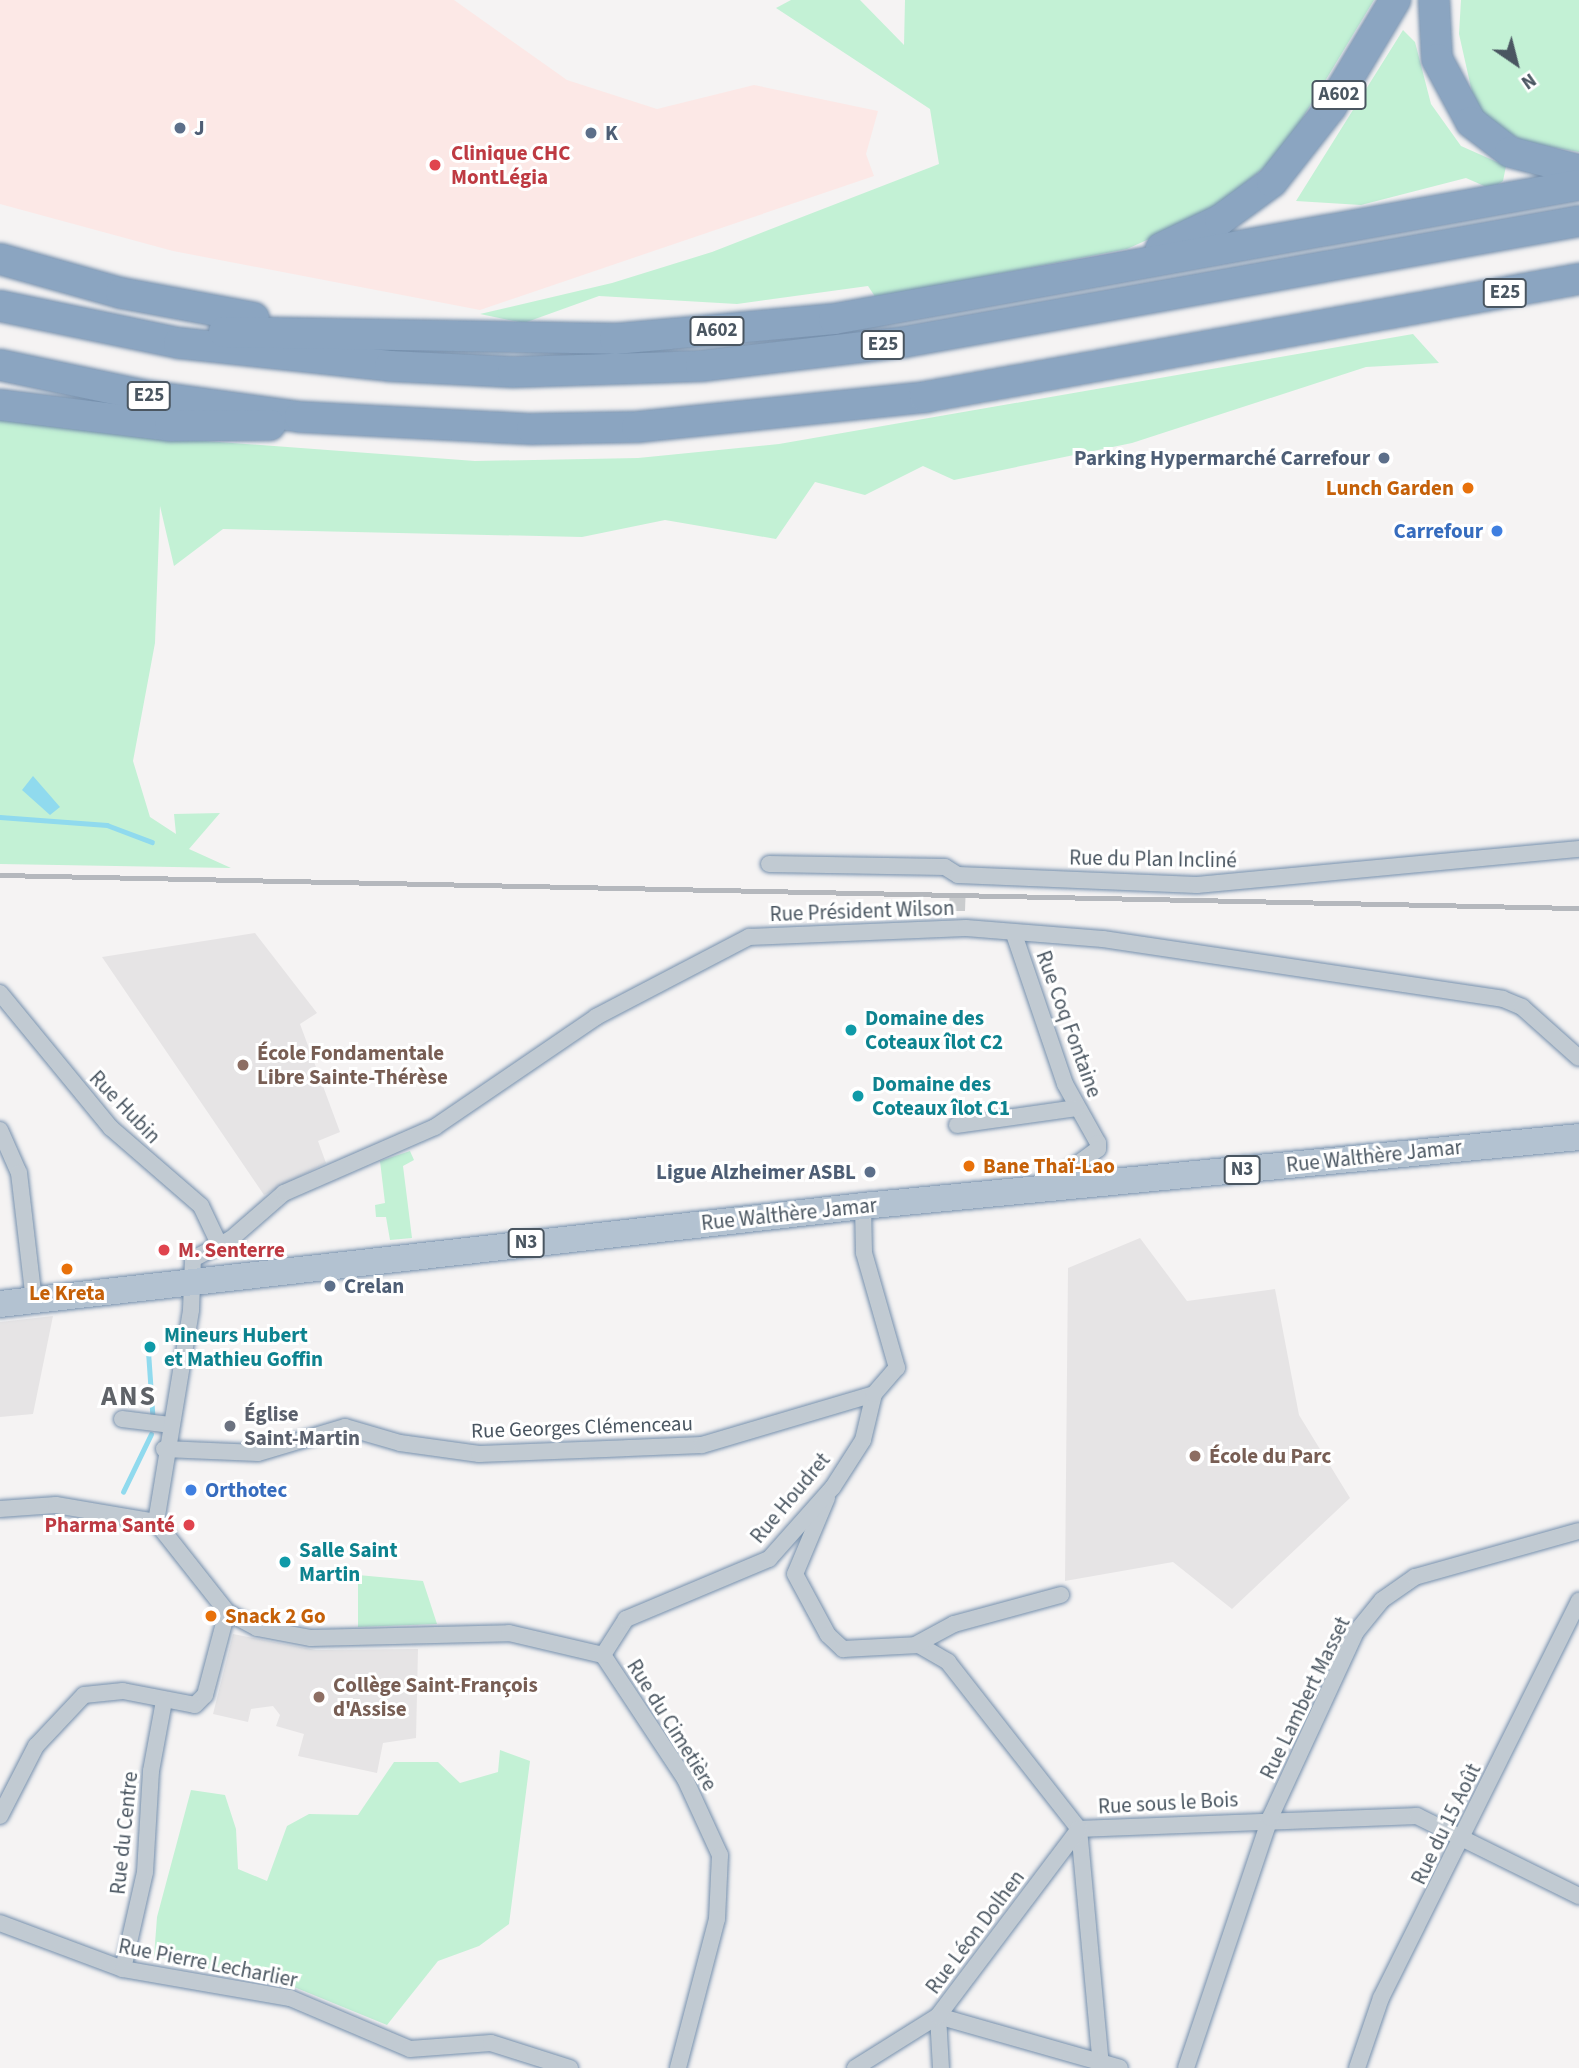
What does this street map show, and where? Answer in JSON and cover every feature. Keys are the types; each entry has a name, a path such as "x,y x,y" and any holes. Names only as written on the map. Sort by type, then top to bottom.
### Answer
{"highway":[{"name":"A602","path":"0,258 194,309 400,336 615,339 834,319 1030,285 1138,257 1246,204 1301,150 1395,0"},
{"path":"1434,0 1437,59 1471,122 1510,152 1579,170"},
{"path":"1030,285 1579,185"},
{"name":"E25","path":"0,306 179,342 486,371 701,366 904,342 1579,221"},
{"name":"E25","path":"0,365 130,393 300,417 545,429 846,409 1579,279"},
{"path":"179,342 209,331 400,336"},
{"path":"0,405 236,429 300,417"}],"main road":[{"name":"Rue Walthère Jamar","path":"0,1304 863,1206 1579,1137"}],"street":[{"name":"Rue du Plan Incliné","path":"769,864 945,867 958,881 1198,885 1579,849"},
{"path":"956,928 957,911"},
{"name":"Rue Président Wilson","path":"190,1282 192,1259 220,1245 284,1193 435,1127 596,1017 749,937 956,928 1015,937 1103,939 1503,999 1522,1007 1579,1058"},
{"name":"Rue Coq Fontaine","path":"1015,937 1076,1108 1098,1149 1072,1165 1064,1188"},
{"name":"Rue Hubin","path":"0,993 111,1129 201,1206 220,1245"},
{"path":"957,1125 1076,1108"},
{"path":"0,1130 19,1173 34,1300"},
{"name":"Rue Houdret","path":"603,1655 626,1619 769,1559 833,1487 863,1440 874,1394 894,1377 897,1354 864,1253 863,1206"},
{"path":"156,1522 164,1449 191,1310 190,1282"},
{"name":"Rue Georges Clémenceau","path":"164,1449 258,1453 345,1427 400,1443 479,1454 702,1445 874,1394"},
{"path":"122,1419 170,1425"},
{"path":"833,1487 795,1574 807,1603 843,1649 915,1645 954,1624 1061,1595"},
{"path":"0,1510 56,1505 156,1522 227,1612 205,1695 195,1705 109,1690 84,1695 36,1746 0,1816"},
{"name":"Rue Lambert Masset","path":"1186,2068 1270,1818 1356,1632 1382,1600 1429,1571 1579,1531"},
{"name":"Rue du 15 Août","path":"1357,2068 1381,1998 1579,1601"},
{"name":"Rue du Cimetière","path":"227,1612 257,1628 311,1638 509,1633 603,1655 685,1779 720,1855 717,1919 678,2068"},
{"name":"Rue sous le Bois","path":"915,1645 948,1662 1079,1829 1270,1818 1417,1816 1461,1842 1579,1895"},
{"name":"Rue du Centre","path":"123,1969 145,1872 151,1771 164,1701"},
{"path":"1079,1829 1100,2065"},
{"name":"Rue Léon Dolhen","path":"855,2068 938,2016 1079,1829"},
{"name":"Rue Pierre Lecharlier","path":"0,1923 123,1969 290,1997 410,2049 491,2043 570,2068"},
{"path":"941,2068 938,2016 1100,2065 1120,2068"}],"shaded area":[{"name":"Clinique CHC MontLégia","path":"0,0 454,0 567,80 657,109 754,85 878,111 866,154 874,176 480,310 173,251 0,204"},
{"name":"École Fondamentale Libre Sainte-Thérèse","path":"255,933 317,1013 300,1024 340,1132 318,1141 326,1163 264,1195 102,957"},
{"name":"École du Parc","path":"1140,1238 1187,1301 1275,1289 1299,1415 1350,1498 1232,1609 1173,1562 1065,1581 1068,1268"},
{"path":"53,1316 33,1414 0,1417 0,1322"},
{"name":"Collège Saint-François d'Assise","path":"233,1634 316,1650 418,1649 416,1738 383,1743 377,1773 298,1756 304,1734 276,1726 280,1715 273,1706 251,1709 248,1722 213,1714"}],"green space":[{"path":"791,0 860,0 904,45 905,0 1374,0 1281,154 1211,211 1127,249 876,298 868,286 737,304 599,296 524,323 480,314 612,283 712,252 939,164 930,109 776,8"},
{"path":"1461,0 1579,0 1579,152 1527,143 1486,120 1472,92 1459,34"},
{"path":"1403,30 1415,42 1431,104 1461,146 1506,166 1503,181 1491,189 1466,178 1361,205 1296,201"},
{"path":"1413,334 1439,363 1366,367 1132,443 954,480 923,466 865,495 815,482 776,539 665,520 582,537 223,529 174,566 160,506 155,643 133,761 150,817 176,834 174,814 220,813 189,849 231,868 0,864 0,416 125,435 475,461 638,458 779,444"},
{"path":"410,1151 414,1160 403,1166 412,1238 390,1240 386,1217 376,1217 375,1205 385,1203 380,1161"},
{"path":"358,1575 423,1581 437,1624 358,1627"},
{"path":"500,1750 530,1761 509,1924 479,1946 438,1961 387,2025 294,1987 154,1957 157,1917 191,1790 225,1795 236,1829 238,1869 267,1881 287,1826 309,1814 358,1815 394,1762 438,1762 460,1783 498,1772"}],"water":[{"path":"33,776 60,807 50,815 22,790"}],"waterway":[{"path":"0,817 107,825 152,842"},
{"path":"148,1344 153,1418"},
{"path":"123,1492 151,1434"}],"tunnel":[{"path":"957,911 958,888"}],"railway":[{"path":"0,875 1579,908"}],"place":[{"name":"J","path":"180,128"},
{"name":"K","path":"591,133"},
{"name":"Clinique CHC MontLégia","path":"435,165"},
{"name":"Parking Hypermarché Carrefour","path":"1384,458"},
{"name":"Lunch Garden","path":"1468,488"},
{"name":"Carrefour","path":"1497,531"},
{"name":"Domaine des Coteaux îlot C2","path":"851,1030"},
{"name":"École Fondamentale Libre Sainte-Thérèse","path":"243,1065"},
{"name":"Domaine des Coteaux îlot C1","path":"858,1096"},
{"name":"Bane Thaï-Lao","path":"969,1166"},
{"name":"Ligue Alzheimer ASBL","path":"870,1172"},
{"name":"M. Senterre","path":"164,1250"},
{"name":"Le Kreta","path":"67,1269"},
{"name":"Crelan","path":"330,1286"},
{"name":"Mineurs Hubert et Mathieu Goffin","path":"150,1347"},
{"name":"Église Saint-Martin","path":"230,1426"},
{"name":"École du Parc","path":"1195,1456"},
{"name":"Orthotec","path":"191,1490"},
{"name":"Pharma Santé","path":"189,1525"},
{"name":"Salle Saint Martin","path":"285,1562"},
{"name":"Snack 2 Go","path":"211,1616"},
{"name":"Collège Saint-François d'Assise","path":"319,1697"}],"district":[{"name":"ANS","path":"129,1396"}]}
